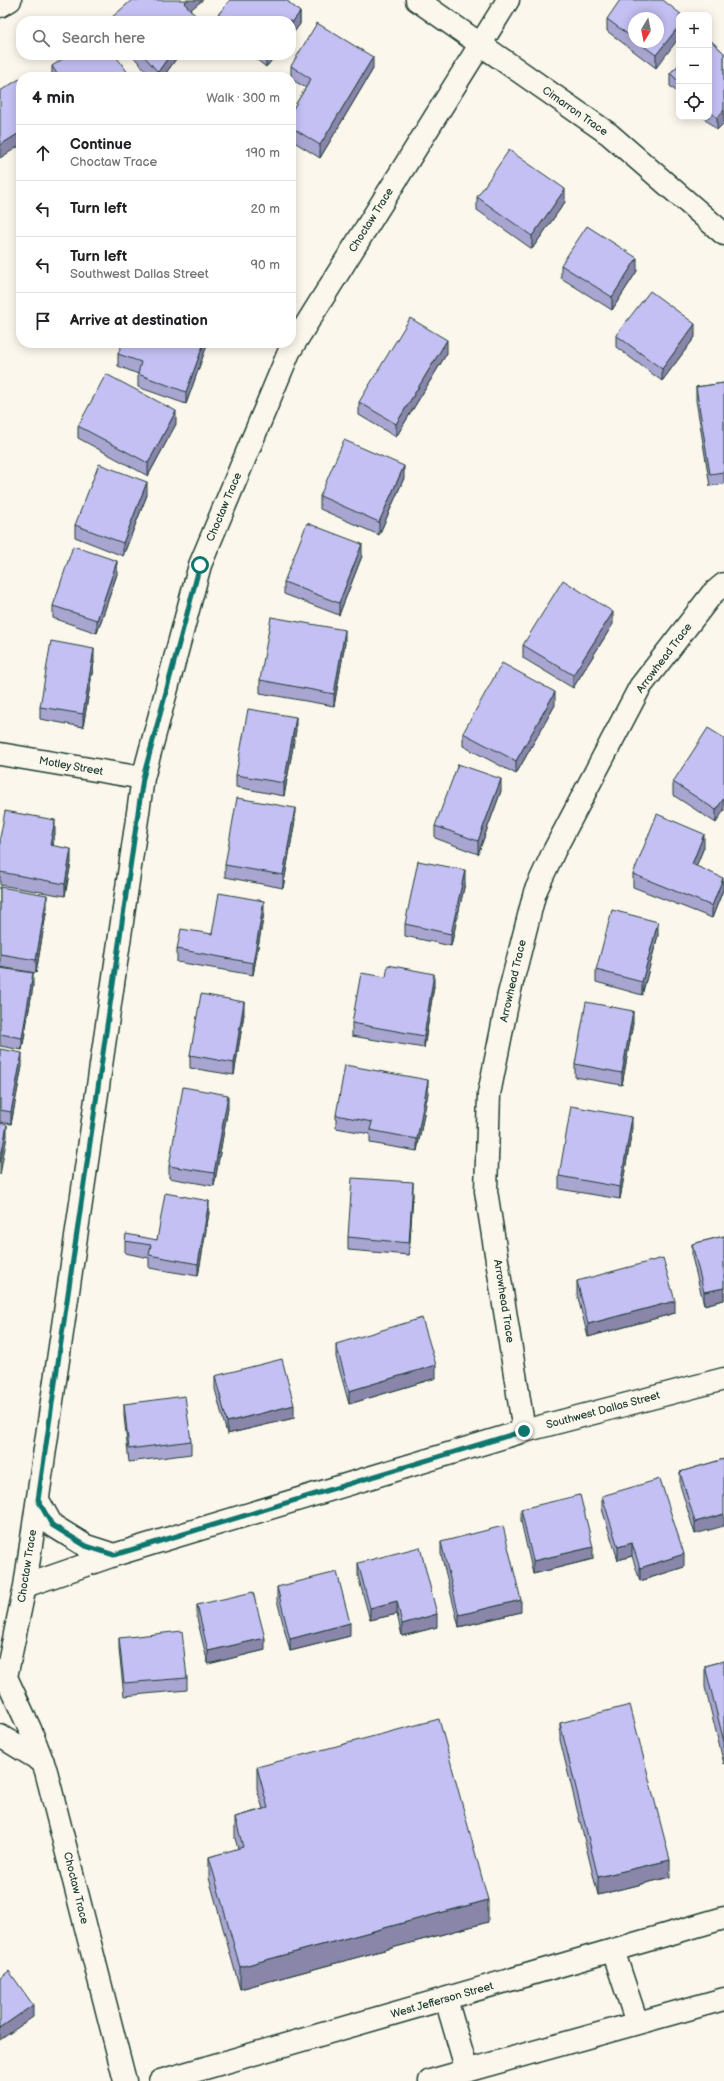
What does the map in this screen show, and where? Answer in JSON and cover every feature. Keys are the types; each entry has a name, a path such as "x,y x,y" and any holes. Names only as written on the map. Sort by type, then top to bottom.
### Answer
{"street":[{"path":"0,6 10,0"},
{"name":"Cimarron Trace","path":"417,0 609,134 724,234"},
{"name":"Choctaw Trace","path":"296,341 508,0"},
{"name":"Choctaw Trace","path":"125,2081 43,1762 3,1680 25,1586 143,778 200,565 292,348"},
{"name":"Arrowhead Trace","path":"524,1431 486,1191 489,1094 509,994 535,892 558,844 640,687 712,594 724,584"},
{"name":"Motley Street","path":"0,754 143,778"},
{"name":"Southwest Dallas Street","path":"25,1586 114,1555 524,1431 724,1379"},
{"path":"38,1500 52,1525 86,1546 114,1555"},
{"path":"0,1736 43,1762"},
{"name":"West Jefferson Street","path":"160,2081 724,1918"},
{"path":"613,1950 637,2024"},
{"path":"446,1999 467,2071"},
{"path":"430,2081 724,1999"}],"building":[{"path":"132,0 187,0 184,3 196,16 113,16"},
{"path":"230,0 286,0 300,12 296,17 296,16 217,16"},
{"path":"620,0 663,0 678,12 676,12 676,30 664,45 664,12 628,12 628,35 607,19"},
{"path":"317,23 373,57 320,145 296,130 296,104 311,79 291,66"},
{"path":"712,42 724,53 724,110 717,118 712,113"},
{"path":"646,48 662,48 656,55"},
{"path":"61,60 119,60 127,72 56,72 52,66"},
{"path":"147,60 166,60 158,72"},
{"path":"676,68 676,79 670,73"},
{"path":"16,81 16,135 0,145 0,91"},
{"path":"509,150 565,189 532,236 477,197"},
{"path":"587,226 637,258 612,297 561,265"},
{"path":"650,291 695,324 662,369 616,335"},
{"path":"410,318 447,340 396,424 359,402"},
{"path":"120,348 202,348 186,392 138,374 141,362 118,354"},
{"path":"106,374 176,411 148,463 78,426"},
{"path":"724,383 724,472 710,474 696,387"},
{"path":"344,440 404,466 379,522 320,496"},
{"path":"99,464 147,482 123,543 75,525"},
{"path":"307,523 362,544 339,603 284,582"},
{"path":"73,546 117,561 97,620 53,606"},
{"path":"563,580 613,612 573,675 523,645"},
{"path":"271,617 345,630 334,694 260,680"},
{"path":"51,641 94,649 83,714 40,707"},
{"path":"502,663 555,692 516,761 463,733"},
{"path":"248,709 296,717 284,783 236,775"},
{"path":"708,728 724,738 724,798 716,810 673,782"},
{"path":"458,764 501,779 478,841 435,826"},
{"path":"237,798 295,808 283,875 225,865"},
{"path":"5,811 55,820 50,845 71,849 65,884 0,872 0,838"},
{"path":"657,814 704,834 692,864 723,878 712,906 633,874"},
{"path":"418,861 465,870 451,934 405,924"},
{"path":"0,887 47,895 36,960 0,954"},
{"path":"219,893 264,901 253,963 177,949 181,929 212,934"},
{"path":"612,910 658,922 642,982 596,970"},
{"path":"388,965 434,974 424,1036 352,1023 361,973 386,977"},
{"path":"0,968 33,973 22,1038 0,1034"},
{"path":"201,994 244,1002 234,1063 190,1055"},
{"path":"586,1002 633,1011 622,1073 575,1064"},
{"path":"0,1049 22,1053 11,1112 0,1110"},
{"path":"345,1065 428,1080 417,1139 370,1130 372,1122 336,1115"},
{"path":"183,1087 228,1095 214,1173 169,1166"},
{"path":"571,1106 632,1117 620,1187 559,1176"},
{"path":"0,1123 7,1125 0,1162"},
{"path":"352,1178 413,1182 409,1243 348,1237"},
{"path":"165,1193 209,1201 198,1264 149,1255 151,1245 125,1241 126,1234 157,1240"},
{"path":"724,1236 724,1288 704,1292 692,1244"},
{"path":"663,1258 675,1301 588,1324 577,1281"},
{"path":"422,1318 436,1365 349,1391 336,1344"},
{"path":"282,1359 294,1405 227,1422 215,1376"},
{"path":"185,1396 191,1441 129,1449 124,1404"},
{"path":"724,1459 724,1514 695,1522 680,1472"},
{"path":"660,1479 684,1554 640,1568 632,1543 618,1547 602,1496"},
{"path":"580,1495 593,1547 533,1561 521,1509"},
{"path":"503,1526 521,1600 459,1615 441,1542"},
{"path":"420,1547 437,1614 402,1624 397,1601 370,1608 358,1563"},
{"path":"337,1572 350,1623 290,1639 277,1587"},
{"path":"253,1592 265,1638 208,1651 197,1605"},
{"path":"182,1631 187,1678 124,1683 119,1638"},
{"path":"724,1661 724,1742 705,1666"},
{"path":"630,1705 670,1860 598,1877 560,1723"},
{"path":"439,1719 488,1900 240,1967 209,1857 243,1847 235,1817 268,1808 257,1767"},
{"path":"9,1971 33,2005 0,2028 0,1978"}],"route":[{"path":"200,565 143,778 38,1500 52,1525 86,1546 114,1555 524,1431"}]}
